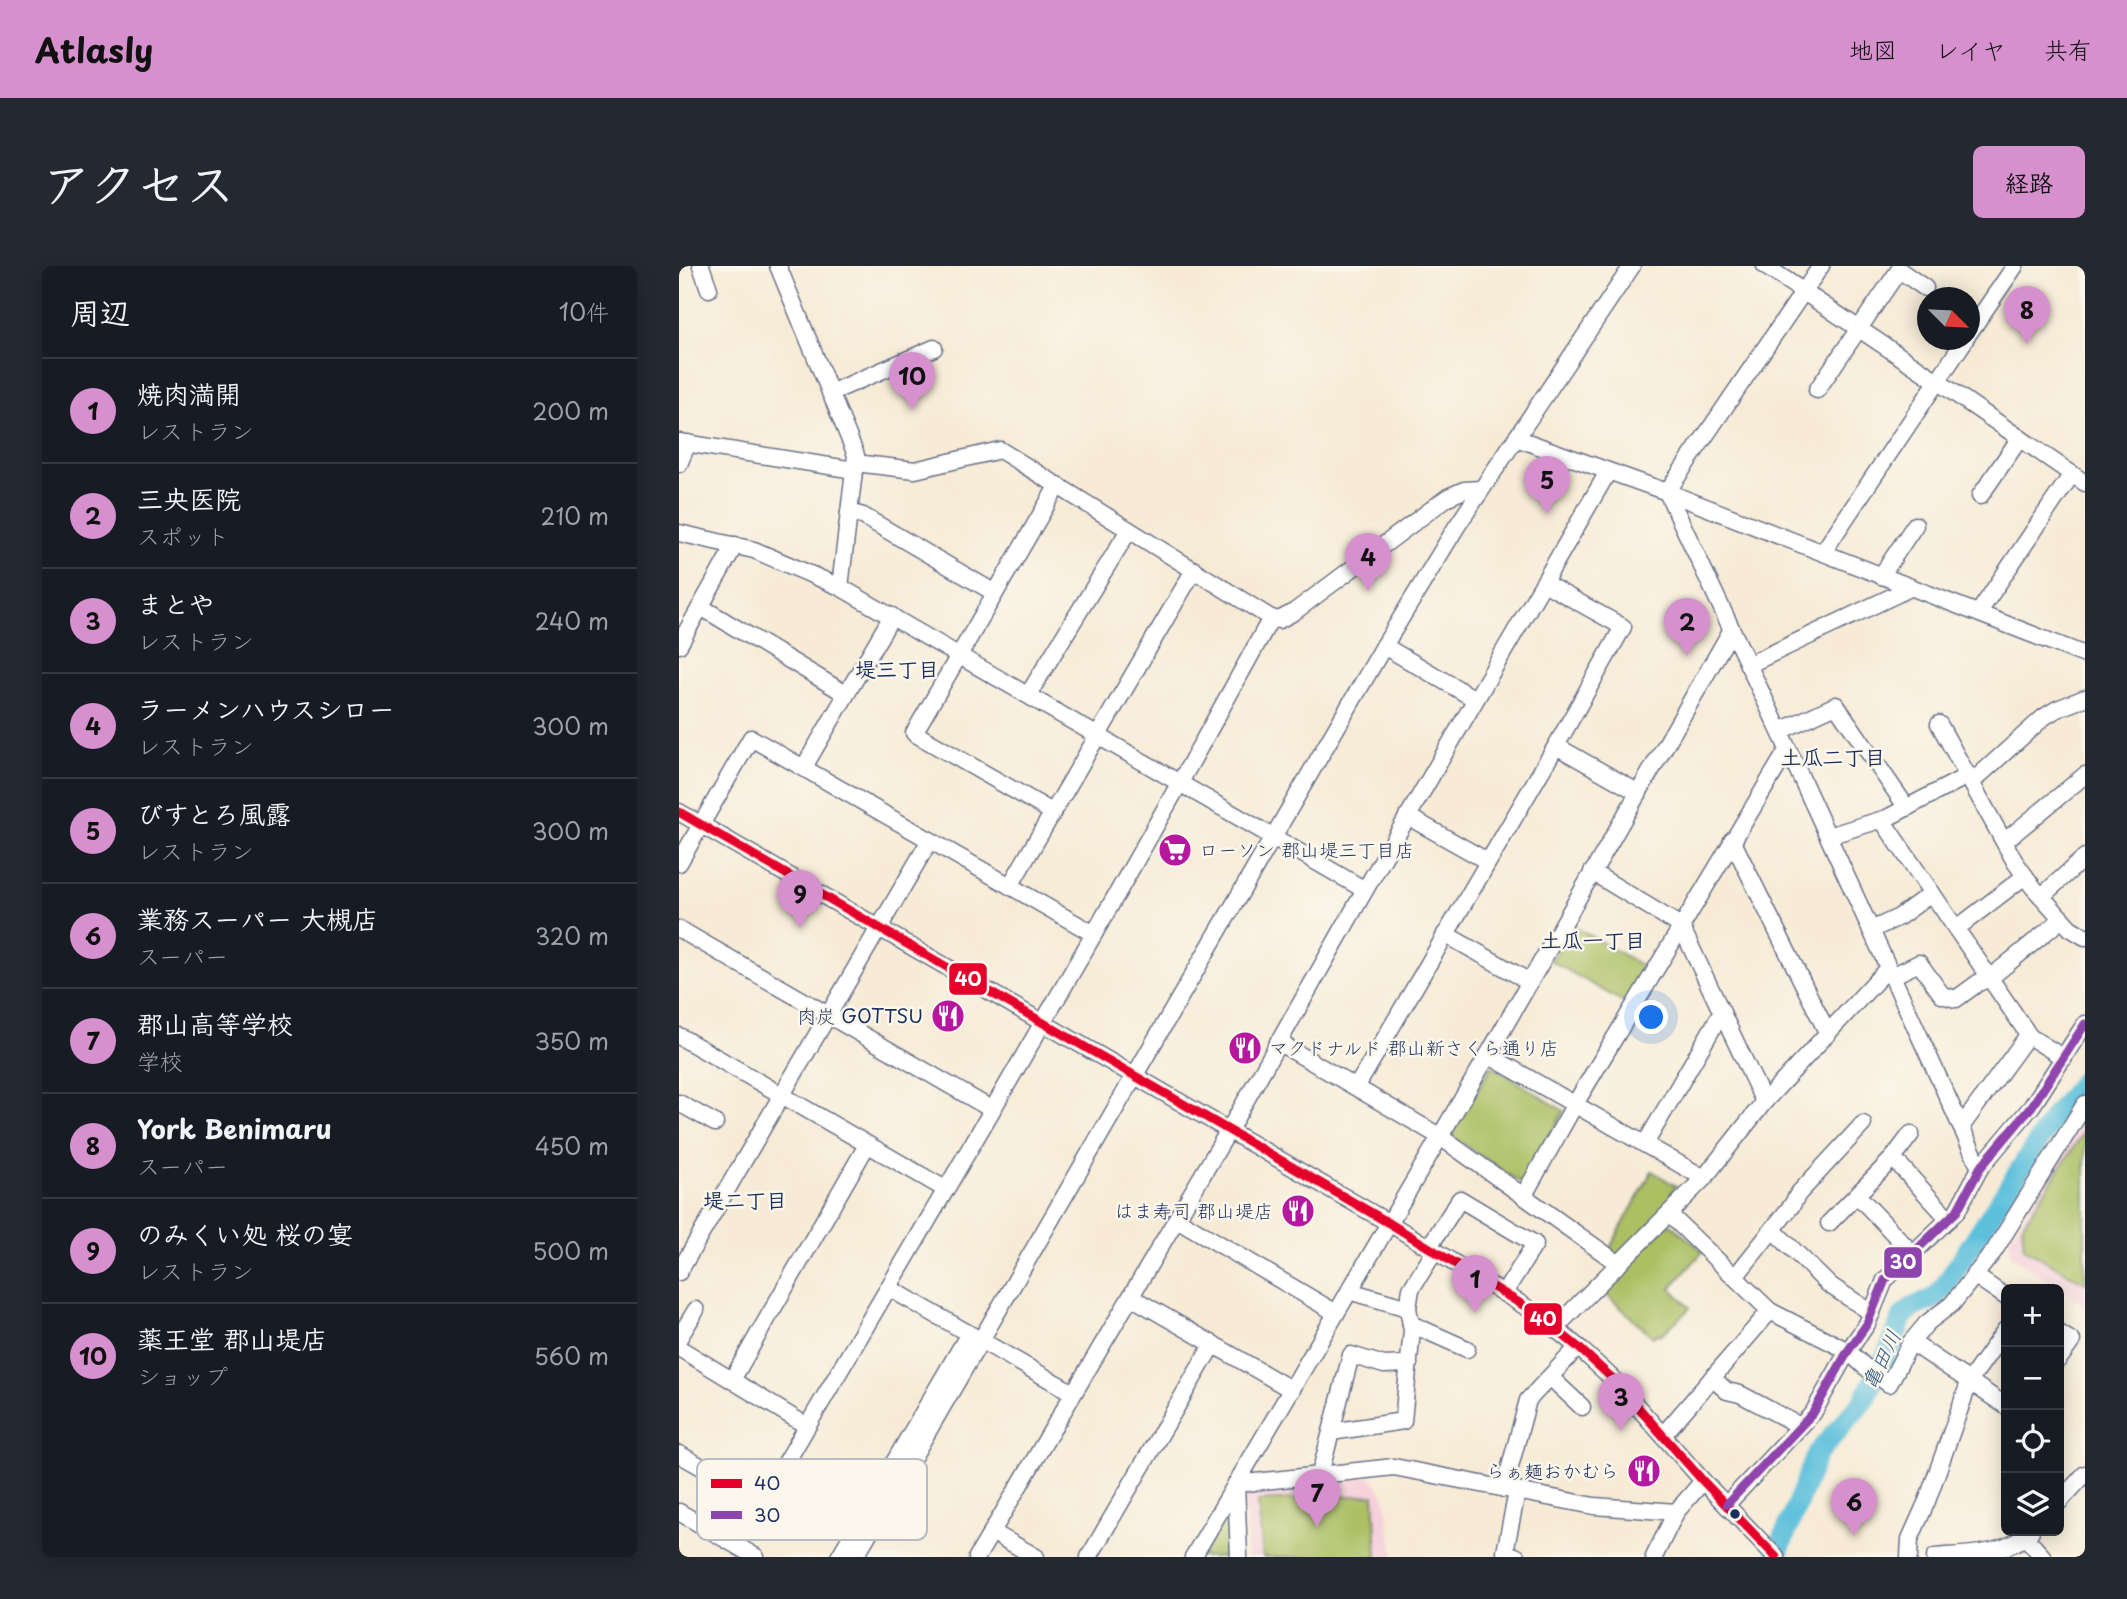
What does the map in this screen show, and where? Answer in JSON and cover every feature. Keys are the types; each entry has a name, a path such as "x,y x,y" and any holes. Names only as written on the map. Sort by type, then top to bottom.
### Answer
{"street":[{"path":"701,266 709,289"},
{"path":"778,266 856,454 840,587"},
{"path":"912,1459 1384,646 1481,489 1632,266"},
{"path":"1765,266 2078,479 1979,612"},
{"path":"1667,492 1821,266"},
{"path":"1980,317 2015,266"},
{"path":"1817,390 1899,270 1924,287"},
{"path":"830,393 934,348"},
{"path":"1823,552 1958,350"},
{"path":"1516,438 1667,492 2085,655"},
{"path":"1980,496 2020,438"},
{"path":"679,464 684,443 854,466 915,470 1000,450 1271,618 1279,620 1294,612 1448,497 1464,490 1481,489"},
{"path":"977,1557 1177,1219 1608,472"},
{"path":"1052,812 914,733 1058,485"},
{"path":"1667,492 1780,731 1980,1168"},
{"path":"849,512 863,516 995,593"},
{"path":"1881,576 1915,525"},
{"path":"1028,695 1129,530"},
{"path":"679,533 754,550 840,587 1365,890"},
{"path":"679,645 736,545"},
{"path":"1010,886 1194,570"},
{"path":"1357,1086 1623,627 1544,583"},
{"path":"1748,665 1910,588"},
{"path":"701,607 846,694"},
{"path":"804,767 892,616"},
{"path":"787,1459 890,1288 1181,784 1271,618"},
{"path":"1193,1557 1488,1055 1731,631"},
{"path":"1384,646 1475,699"},
{"path":"1828,836 1882,820 1971,778 2044,717 2085,698"},
{"path":"1780,731 1836,705 1907,808"},
{"path":"1939,724 2025,876 2070,928 2085,937"},
{"path":"679,863 751,738 1094,934"},
{"path":"1556,746 1639,793"},
{"path":"1524,1195 1575,1104 1788,749"},
{"path":"2004,841 2085,775"},
{"path":"679,812 1229,1129 1504,1293 1555,1328 1613,1379 1703,1481 1773,1553"},
{"path":"1407,817 1487,861"},
{"path":"1882,820 2028,1035 2064,1058"},
{"path":"679,1272 930,840"},
{"path":"1732,840 1828,1034"},
{"path":"2042,896 2085,857"},
{"path":"1592,872 1681,926 1764,1102"},
{"path":"1956,929 2025,876"},
{"path":"1871,930 1899,917 1932,893"},
{"path":"1555,1328 1670,1215 1704,1178 1764,1102 1890,972 1919,963 1942,995 1956,999 1977,983 1990,978 2062,919"},
{"path":"679,929 991,1109"},
{"path":"1445,934 1529,982"},
{"path":"1645,1144 1721,1012"},
{"path":"1727,1504 1813,1413 1848,1351 1867,1324 1885,1280 1949,1219 1965,1199 1980,1168 2032,1106 2085,1024"},
{"path":"1961,1127 2028,1035"},
{"path":"1278,1042 1439,1136 1619,1264"},
{"path":"682,1043 781,1095 945,1189"},
{"path":"1488,1055 1704,1178"},
{"path":"679,1102 715,1123"},
{"path":"1670,1215 1770,1311 1848,1351 1889,1384 1911,1342 1927,1324 1952,1304 1994,1251 2085,1104"},
{"path":"1735,1277 1798,1194 1863,1124"},
{"path":"1829,1223 1893,1158 1911,1134"},
{"path":"732,1380 867,1145"},
{"path":"1893,1158 1949,1219"},
{"path":"1857,1195 1913,1254"},
{"path":"1331,1432 1403,1421 1409,1364 1411,1290 1461,1199 1535,1244 1504,1293"},
{"path":"1177,1219 1336,1313"},
{"path":"1773,1230 1828,1284 1872,1313"},
{"path":"1974,1275 2001,1294"},
{"path":"890,1288 1073,1393"},
{"path":"1349,1291 1410,1316 1467,1349"},
{"path":"1131,1297 1291,1390"},
{"path":"679,1338 695,1310"},
{"path":"1663,1435 1770,1311"},
{"path":"1909,1557 1910,1539 1927,1501 1971,1380 2001,1336"},
{"path":"2064,1336 2071,1341 2064,1352"},
{"path":"896,1459 964,1342"},
{"path":"1911,1342 2001,1402"},
{"path":"1089,1557 1213,1345"},
{"path":"1517,1557 1505,1552 1510,1490 1528,1400 1578,1347"},
{"path":"679,1348 807,1426"},
{"path":"1320,1475 1351,1355 1384,1365 1409,1364"},
{"path":"1550,1377 1582,1406"},
{"path":"1712,1378 1727,1391 1740,1394 1800,1426"},
{"path":"679,1454 697,1464"},
{"path":"1236,1484 1394,1467 1594,1506 1676,1512"},
{"path":"2064,1497 2085,1474"},
{"path":"1654,1557 1676,1512 1703,1481"},
{"path":"1236,1484 1239,1557"},
{"path":"679,1512 697,1526"},
{"path":"679,1520 697,1531"},
{"path":"992,1531 1036,1557"},
{"path":"1935,1557 1997,1551 2012,1546 2025,1536"},
{"path":"2029,1536 2043,1557"},
{"path":"839,1557 849,1540"},
{"path":"855,1557 865,1540"},
{"path":"726,1549 743,1557"},
{"path":"726,1549 756,1557"}],"shaded area":[{"path":"2085,1117 2085,1306 2064,1292 2064,1284 2053,1284 2011,1255 2010,1238"},
{"path":"1371,1476 1385,1497 1394,1557 1247,1557 1244,1493 1248,1490"}],"green space":[{"path":"1572,925 1647,969 1627,1004 1551,961"},
{"path":"1492,1066 1564,1111 1522,1184 1450,1135"},
{"path":"2085,1130 2085,1283 2024,1248 2022,1226"},
{"path":"1652,1171 1676,1186 1672,1191 1678,1197 1618,1256 1609,1250"},
{"path":"1669,1223 1703,1251 1671,1288 1690,1308 1661,1335 1659,1333 1653,1337 1600,1289"},
{"path":"1374,1495 1377,1557 1263,1557 1258,1501"},
{"path":"1231,1505 1234,1557 1201,1557"}],"waterway":[{"name":"亀田川","path":"1776,1557 1817,1454 1864,1400 1903,1316 1913,1307 1933,1299 1942,1290 2054,1117 2085,1078"}],"transit line":[{"name":"40","path":"679,812 1389,1223 1534,1312 1613,1379 1703,1481 1776,1557"},
{"name":"30","path":"1727,1504 1813,1413 1848,1351 1867,1324 1885,1280 1957,1211 1980,1168 2032,1106 2085,1024"}],"place":[{"name":"York Benimaru","path":"2027,344"},
{"name":"薬王堂 郡山堤店","path":"912,410"},
{"name":"びすとろ風露","path":"1547,514"},
{"name":"ラーメンハウスシロー","path":"1368,591"},
{"name":"三央医院","path":"1687,656"},
{"name":"ローソン 郡山堤三丁目店","path":"1175,850"},
{"name":"のみくい処 桜の宴","path":"800,928"},
{"name":"肉炭 GOTTSU","path":"948,1016"},
{"name":"マクドナルド 郡山新さくら通り店","path":"1245,1048"},
{"name":"はま寿司 郡山堤店","path":"1298,1211"},
{"name":"焼肉満開","path":"1475,1313"},
{"name":"まとや","path":"1621,1431"},
{"name":"らぁ麺おかむら","path":"1644,1471"},
{"name":"郡山高等学校","path":"1317,1527"},
{"name":"業務スーパー 大槻店","path":"1854,1536"}],"district":[{"name":"堤三丁目","path":"897,670"},
{"name":"土瓜二丁目","path":"1833,758"},
{"name":"土瓜一丁目","path":"1593,941"},
{"name":"堤二丁目","path":"745,1201"}]}
